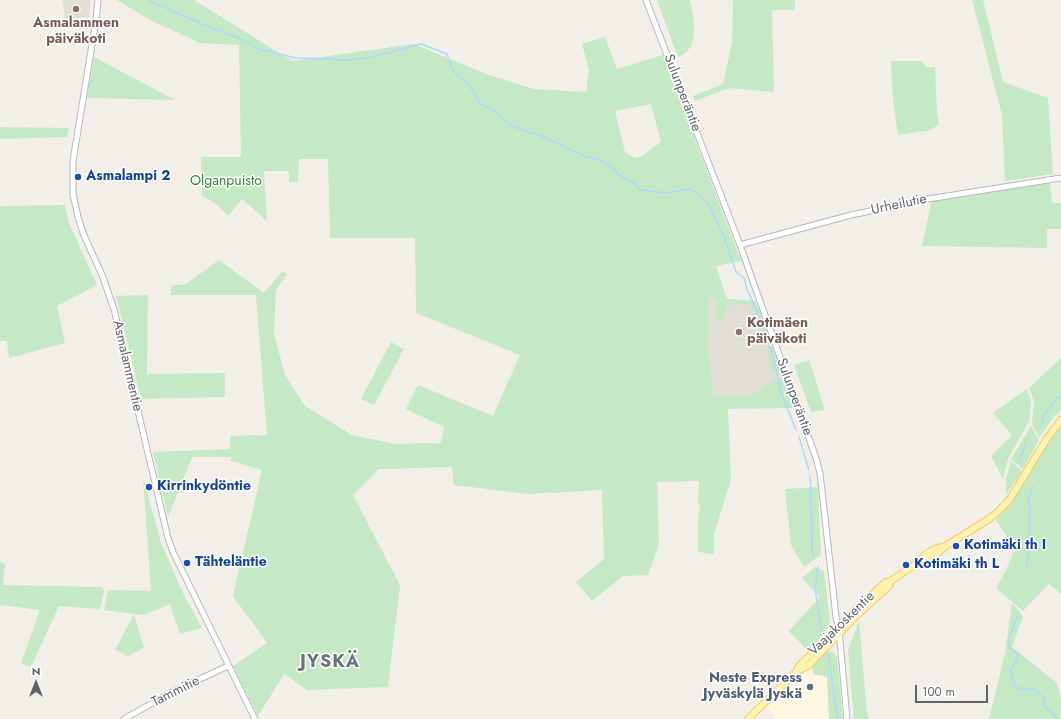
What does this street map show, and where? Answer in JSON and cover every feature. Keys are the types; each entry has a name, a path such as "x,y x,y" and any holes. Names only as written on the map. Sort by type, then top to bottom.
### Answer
{"main road":[{"name":"Vaajakoskentie","path":"748,719 797,671 808,666 839,630 886,582 891,581 921,560 926,560 941,551 944,547 989,519 1000,510 1010,499 1046,440 1061,420"}],"street":[{"name":"Asmalammentie","path":"98,0 74,155 72,182 74,203 83,233 102,275 114,309 168,538 228,666 255,719"},
{"name":"Sulunperäntie","path":"646,0 740,245 816,458 821,482 834,601 839,630 847,719"},
{"name":"Urheilutie","path":"740,245 851,215 928,199 1061,178"},
{"name":"Tammitie","path":"124,719 174,691 228,666"}],"shaded area":[{"name":"Asmalammen päiväkoti","path":"62,0 90,0 89,17 65,19"},
{"name":"Kotimäen päiväkoti","path":"710,299 755,301 762,316 783,378 779,377 770,383 765,384 750,397 713,396 709,348"},
{"path":"812,666 813,674 827,677 829,719 775,719 766,707"}],"green space":[{"name":"Olganpuisto","path":"117,0 194,0 292,61 414,44 489,75 534,89 586,92 589,70 582,44 605,37 617,69 663,55 741,261 716,266 727,299 755,301 761,316 758,319 756,318 752,307 747,304 726,305 726,317 723,318 723,320 717,321 717,299 710,299 709,348 713,396 750,397 765,384 770,383 776,378 783,378 794,408 728,409 731,480 714,534 714,554 698,552 698,518 700,506 698,501 699,481 657,482 659,544 648,575 623,576 592,601 576,582 604,559 602,490 528,494 454,485 452,467 379,469 353,495 400,585 388,687 307,690 284,674 258,716 233,666 267,643 233,596 262,470 231,461 231,455 230,457 192,457 168,517 153,452 230,449 230,436 267,435 256,295 171,295 171,286 186,284 219,260 264,293 283,271 287,274 276,290 274,334 285,375 305,406 352,435 396,444 441,443 444,427 406,409 418,385 493,416 520,355 416,313 415,238 330,238 328,159 299,159 298,182 289,182 289,171 264,171 267,221 242,199 228,216 215,203 202,196 201,157 241,157 239,45 200,43 150,20","holes":["651,104 661,142 642,156 635,158 625,152 615,111"]},
{"path":"657,0 690,0 694,24 693,40 685,53 678,57"},
{"path":"733,0 795,0 795,10 772,10 774,92 729,88 695,101 693,96 723,84 732,43"},
{"path":"972,0 983,0 1003,82 1048,98 1053,174 1005,181 1002,115"},
{"path":"94,57 175,100 87,98"},
{"path":"891,61 922,61 926,67 935,67 937,113 939,124 931,130 898,135 893,100"},
{"path":"0,127 69,128 67,137 0,139"},
{"path":"1050,181 1052,203 1061,203 1061,229 1047,229 1047,248 922,246 932,199"},
{"path":"65,205 69,223 97,285 57,306 65,343 9,358 7,341 0,341 0,206"},
{"path":"148,295 147,374 225,373 225,397 141,399 116,296"},
{"path":"760,323 763,323 780,368 779,372 773,374 769,370 768,349 759,326"},
{"path":"391,342 404,349 374,405 361,399"},
{"path":"1061,358 1061,410 1053,418 1039,438 1032,424 1034,401 1029,388"},
{"path":"809,360 825,410 811,412 794,365"},
{"path":"1027,389 1031,401 1029,421 1008,459 1003,478 991,456 1012,435 993,413"},
{"path":"1061,425 1061,594 1049,584 1023,611 996,588 1015,549 996,520 1013,500 1048,441"},
{"path":"1031,426 1039,440 1023,469 1011,459"},
{"path":"1011,461 1022,471 1006,495 1006,479"},
{"path":"143,477 161,543 183,593 202,628 180,634 170,604 144,615 104,610 108,590 151,591"},
{"path":"818,487 821,555 804,567 791,545 785,489"},
{"path":"0,562 5,563 3,585 102,587 104,591 100,609 59,606 31,667 21,663 40,610 0,605"},
{"path":"815,567 824,571 830,621 826,631 808,651 789,631 820,597 802,578"},
{"path":"1012,603 1023,616 1012,647 1057,683 1061,700 1061,719 989,719 1005,653"},
{"path":"134,614 144,648 128,656 115,650"},
{"path":"859,621 867,713 869,719 854,719 848,650"},
{"path":"827,652 833,652 837,657 843,719 829,719 827,677 813,674 812,666"}],"waterway":[{"path":"148,0 202,24 246,41 258,49 296,58 351,60 371,57 421,44 447,54 453,71 468,84 481,104 497,112 511,126 539,135 582,155 599,160 611,166 619,175 636,184 640,190 667,193 691,189 708,203 723,234 736,272 744,278 771,349 782,395 796,430"},
{"path":"1042,425 1044,415 1061,394"},
{"path":"799,437 809,470"},
{"path":"1019,462 1026,443"},
{"path":"810,476 813,557"},
{"path":"1027,570 1030,507 1028,500 1033,486"},
{"path":"818,566 815,589 822,634"},
{"path":"1018,615 1008,642 1009,648 1018,654 1016,662 1011,670 1015,687 1034,689 1045,699 1043,705 1057,719"},
{"path":"828,654 838,719"}],"place":[{"name":"Asmalammen päiväkoti","path":"76,9"},
{"name":"Asmalampi 2","path":"78,177"},
{"name":"Kotimäen päiväkoti","path":"739,332"},
{"name":"Kirrinkydöntie","path":"149,487"},
{"name":"Kotimäki th I","path":"956,546"},
{"name":"Tähteläntie","path":"187,563"},
{"name":"Kotimäki th L","path":"906,565"},
{"name":"Neste Express Jyväskylä Jyskä","path":"810,687"}],"district":[{"name":"JYSKÄ","path":"330,663"}]}
